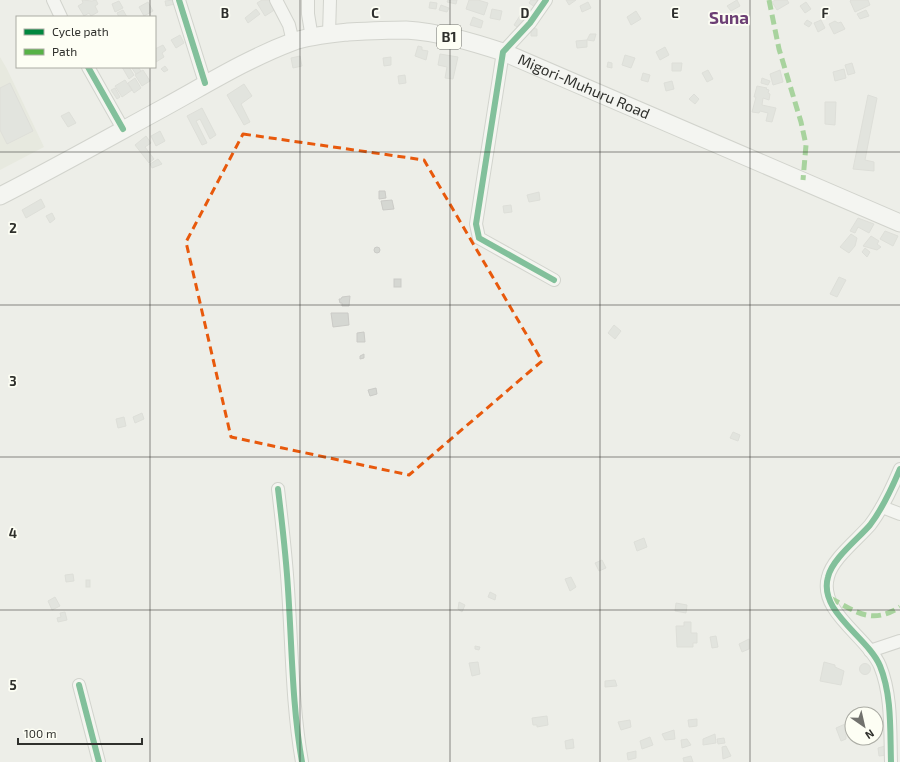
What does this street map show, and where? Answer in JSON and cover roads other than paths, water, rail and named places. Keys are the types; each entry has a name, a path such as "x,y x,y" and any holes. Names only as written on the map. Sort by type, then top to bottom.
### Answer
{"highway":[{"name":"Migori-Muhuru Road","path":"0,196 255,57 293,42 329,34 373,30 407,30 442,35 503,52 900,223"}],"street":[{"path":"53,0 61,16"},
{"path":"179,0 205,83"},
{"path":"276,0 289,25 293,42"},
{"path":"308,0 308,14 312,38"},
{"path":"329,34 330,0"},
{"path":"546,0 530,23 503,52 476,224 479,238 554,280"},
{"path":"89,68 123,130"},
{"path":"891,762 890,727 884,678 879,664 870,651 836,612 829,598 826,584 828,574 838,560 870,525 882,507 900,469"},
{"path":"278,489 288,588 294,703 302,762"},
{"path":"882,507 900,514"},
{"path":"870,651 900,641"},
{"path":"79,684 99,762"}],"district":[{"name":"Suna","path":"729,18"}]}
